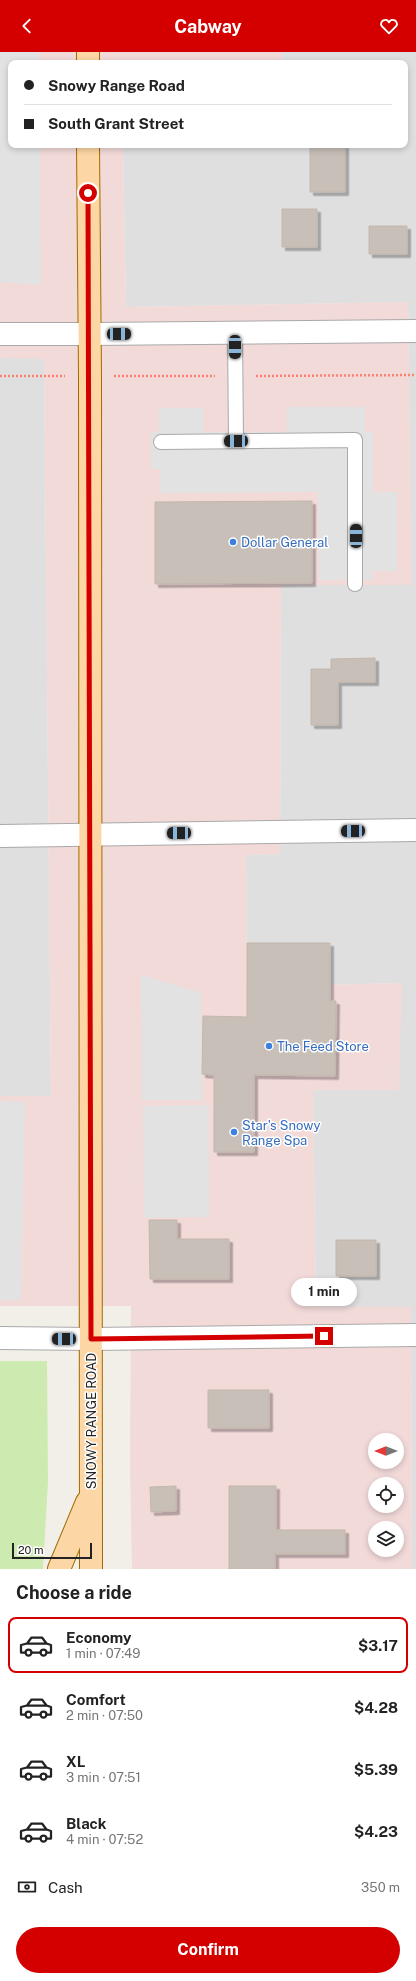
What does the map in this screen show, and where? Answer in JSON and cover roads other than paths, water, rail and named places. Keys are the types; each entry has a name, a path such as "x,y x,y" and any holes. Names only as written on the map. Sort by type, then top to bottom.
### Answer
{"main road":[{"name":"SNOWY RANGE ROAD","path":"88,148 90,334 91,1569"},
{"path":"59,1569 91,1494"}],"street":[{"path":"0,334 416,332"},
{"path":"0,836 416,830"},
{"path":"0,1338 91,1339 416,1335"}],"lane":[{"path":"235,333 236,441"},
{"path":"161,442 356,440 356,584"}],"place":[{"name":"Dollar General","path":"233,542"},
{"name":"The Feed Store","path":"269,1046"},
{"name":"Star's Snowy Range Spa","path":"234,1132"}]}
